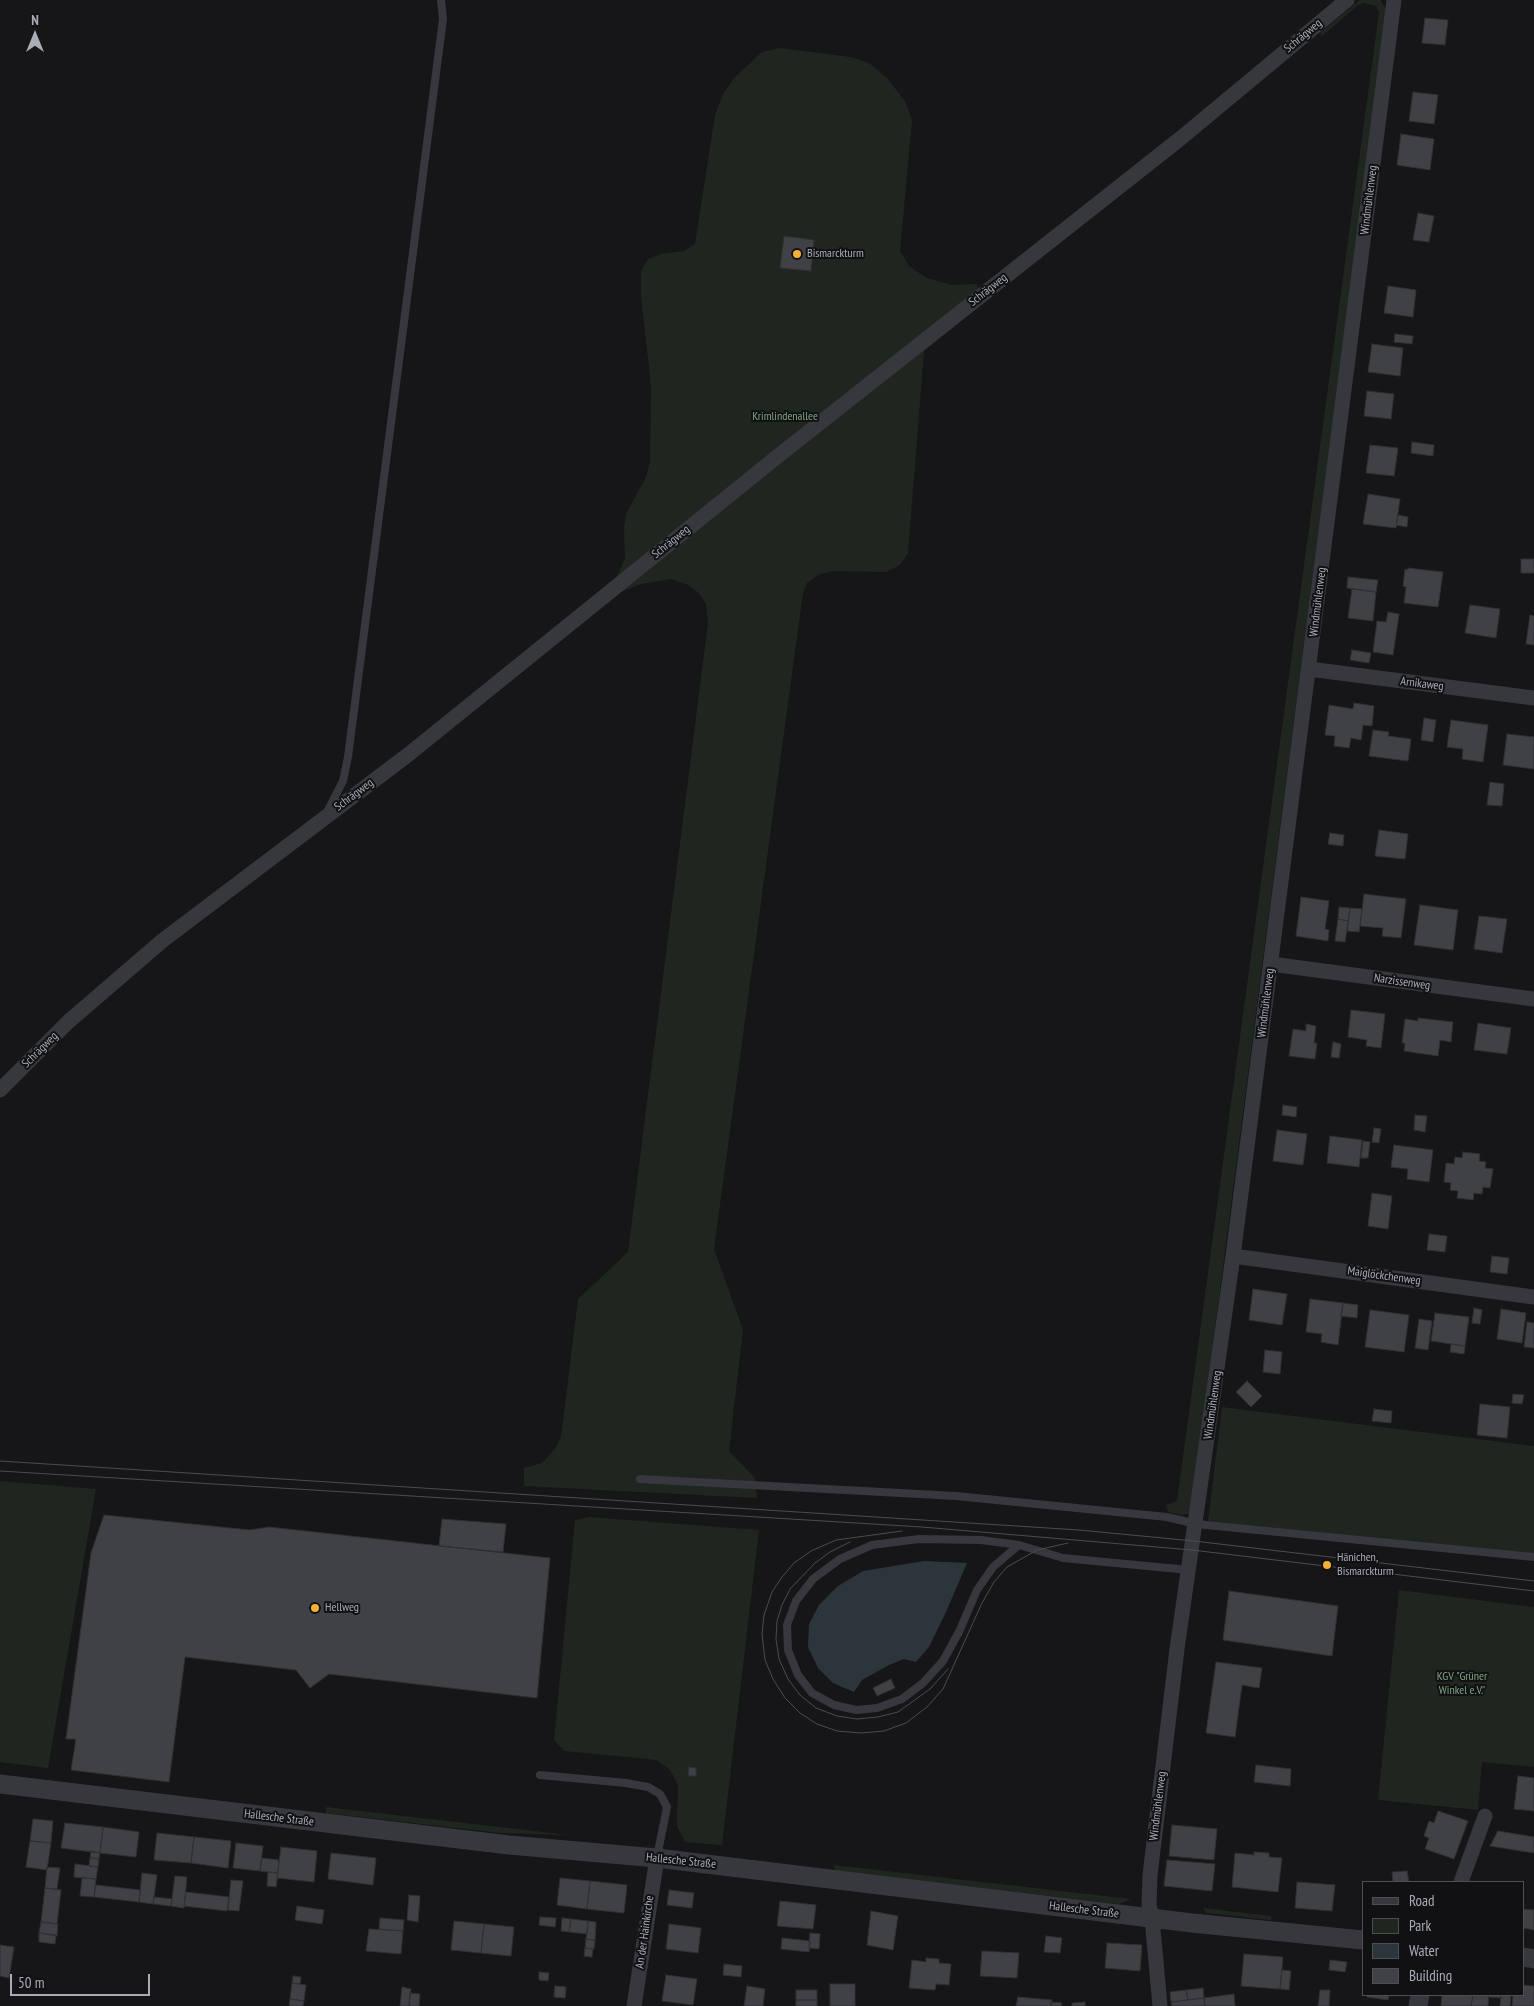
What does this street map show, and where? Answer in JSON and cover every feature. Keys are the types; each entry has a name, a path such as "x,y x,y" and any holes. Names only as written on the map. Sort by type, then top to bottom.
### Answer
{"street":[{"name":"Schrägweg","path":"0,1090 68,1022 162,941 408,754 778,456 1173,145 1347,0"},
{"name":"Windmühlenweg","path":"1160,2006 1149,1904 1150,1875 1177,1649 1233,1256 1310,669 1394,0"},
{"name":"Arnikaweg","path":"1310,669 1534,698"},
{"name":"Narzissenweg","path":"1271,964 1534,999"},
{"name":"Maiglöckchenweg","path":"1233,1256 1534,1296"},
{"name":"Hallesche Straße","path":"0,1784 509,1845 657,1858 1152,1918 1362,1940"},
{"path":"1461,1881 1485,1816"},
{"name":"An der Hainkirche","path":"634,2006 657,1858"}],"lane":[{"path":"324,818 343,782 348,757 443,19 441,0"},
{"path":"640,1479 956,1496 1167,1517 1196,1524 1534,1557"},
{"path":"1019,1545 993,1568 977,1590 943,1660 923,1683 902,1699 877,1708 856,1710 834,1705 812,1693 798,1675 788,1650 787,1625 796,1601 813,1579 840,1559 872,1545 919,1539 981,1540 1019,1545 1063,1558 1189,1570"},
{"path":"540,1775 626,1783 648,1787 660,1794 667,1807 662,1841 657,1858"}],"green space":[{"path":"1360,0 1381,0 1385,8 1385,18 1191,1513 1182,1515 1168,1512 1166,1505 1177,1501 1379,12 1376,6 1364,3 1358,5 1322,36 1320,33"},
{"name":"Krimlindenallee","path":"779,48 851,57 869,63 886,77 905,101 912,120 900,251 910,267 927,278 952,285 977,284 980,305 924,351 908,553 900,565 886,572 833,571 818,575 807,583 803,593 714,1249 743,1330 729,1451 755,1478 757,1498 524,1486 524,1468 542,1463 555,1449 561,1437 578,1299 628,1252 708,623 706,604 699,593 688,585 671,579 641,584 618,593 616,579 625,558 624,527 626,514 646,477 650,462 651,386 641,296 641,271 648,259 661,254 684,251 695,244 715,115 723,94 734,78 762,52","holes":["784,237 814,240 811,271 780,268"]},
{"path":"1222,1407 1534,1446 1534,1554 1208,1521"},
{"path":"0,1481 96,1489 48,1768 0,1762"},
{"path":"589,1517 759,1530 722,1845 685,1842 677,1826 678,1785 670,1770 657,1760 564,1751 554,1740 575,1520"},
{"name":"KGV \"Grüner Winkel e.V.\"","path":"1399,1590 1534,1607 1534,1767 1482,1762 1478,1810 1378,1800"},
{"path":"326,1807 569,1835 500,1833 326,1813"},
{"path":"834,1865 1131,1899 1119,1904 835,1871"},
{"path":"1203,1908 1271,1916 1271,1920 1206,1913"}],"water":[{"path":"924,1561 967,1563 929,1647 916,1662 904,1659 862,1680 854,1692 833,1683 818,1668 808,1647 809,1624 819,1605 838,1586 863,1571"}],"building":[{"path":"1425,18 1448,20 1445,45 1422,43"},
{"path":"1413,92 1438,95 1434,124 1409,121"},
{"path":"1401,134 1434,139 1430,170 1397,165"},
{"path":"1418,213 1434,216 1429,242 1413,240"},
{"name":"Bismarckturm","path":"784,236 814,240 811,271 780,268"},
{"path":"1388,286 1416,290 1413,317 1384,313"},
{"path":"1395,334 1413,336 1412,344 1394,342"},
{"path":"1372,344 1403,348 1400,376 1368,372"},
{"path":"1367,391 1394,394 1391,419 1364,416"},
{"path":"1412,442 1434,445 1433,456 1411,453"},
{"path":"1370,445 1398,448 1394,476 1366,473"},
{"path":"1368,494 1400,499 1396,528 1363,524"},
{"path":"1398,515 1408,517 1407,527 1396,525"},
{"path":"1521,559 1534,559 1534,573 1521,573"},
{"path":"1408,568 1443,572 1438,607 1404,603 1406,587 1403,586 1405,569 1408,570"},
{"path":"1348,577 1378,580 1376,592 1347,588"},
{"path":"1352,589 1376,592 1373,621 1348,618"},
{"path":"1470,605 1500,609 1496,638 1465,633"},
{"path":"1388,612 1399,614 1393,655 1373,652 1377,621 1386,622"},
{"path":"1530,615 1534,616 1534,645 1526,644"},
{"path":"1352,650 1371,653 1369,663 1350,660"},
{"path":"1354,703 1374,706 1372,726 1363,725 1361,740 1351,738 1349,748 1334,746 1335,736 1325,735 1329,705 1353,709"},
{"path":"1424,718 1436,720 1433,742 1421,740"},
{"path":"1451,720 1488,725 1483,762 1462,759 1463,749 1447,747"},
{"path":"1373,730 1389,732 1388,736 1411,739 1408,761 1369,756"},
{"path":"1507,734 1534,737 1534,769 1503,765"},
{"path":"1490,782 1504,784 1502,806 1487,805"},
{"path":"1379,830 1408,834 1405,859 1375,856"},
{"path":"1330,833 1344,835 1343,846 1328,844"},
{"path":"1364,894 1406,899 1401,938 1382,936 1383,928 1360,926"},
{"path":"1301,897 1329,901 1325,929 1329,930 1328,941 1296,936"},
{"path":"1420,905 1458,910 1453,950 1414,945"},
{"path":"1339,907 1350,908 1348,921 1338,919"},
{"path":"1350,908 1362,909 1359,932 1347,931"},
{"path":"1479,916 1507,919 1502,953 1474,949"},
{"path":"1338,919 1348,921 1345,942 1335,941"},
{"path":"1351,1010 1385,1014 1381,1048 1366,1046 1367,1040 1348,1037"},
{"path":"1418,1018 1453,1022 1451,1042 1440,1040 1438,1056 1404,1051 1405,1043 1402,1043 1405,1019 1418,1021"},
{"path":"1478,1023 1511,1028 1507,1054 1474,1050"},
{"path":"1306,1024 1316,1026 1314,1043 1317,1043 1315,1059 1289,1056 1293,1029 1306,1031"},
{"path":"1333,1042 1341,1044 1339,1058 1331,1057"},
{"path":"1283,1105 1297,1107 1296,1117 1282,1115"},
{"path":"1415,1115 1427,1116 1425,1132 1414,1130"},
{"path":"1374,1128 1381,1129 1379,1143 1372,1142"},
{"path":"1277,1130 1307,1134 1303,1165 1273,1161"},
{"path":"1330,1136 1362,1140 1359,1167 1327,1163"},
{"path":"1363,1141 1370,1142 1368,1158 1361,1158"},
{"path":"1394,1145 1433,1150 1429,1182 1407,1179 1408,1169 1391,1167"},
{"path":"1463,1152 1480,1154 1479,1161 1486,1162 1485,1168 1493,1169 1490,1188 1483,1187 1482,1194 1474,1193 1473,1200 1457,1198 1458,1191 1450,1190 1451,1183 1444,1182 1446,1163 1454,1164 1455,1157 1462,1158"},
{"path":"1372,1193 1392,1196 1388,1229 1368,1226"},
{"path":"1429,1234 1447,1236 1445,1252 1427,1250"},
{"path":"1492,1256 1509,1258 1507,1274 1490,1272"},
{"path":"1253,1289 1287,1294 1282,1325 1249,1320"},
{"path":"1310,1299 1343,1303 1338,1345 1321,1342 1322,1334 1306,1332"},
{"path":"1343,1303 1358,1305 1357,1318 1341,1316"},
{"path":"1474,1308 1482,1310 1480,1324 1472,1323"},
{"path":"1501,1309 1526,1313 1522,1343 1497,1339"},
{"path":"1370,1310 1409,1315 1404,1352 1365,1347"},
{"path":"1435,1313 1469,1317 1465,1346 1431,1341"},
{"path":"1419,1319 1432,1321 1428,1350 1415,1348"},
{"path":"1527,1322 1534,1323 1534,1348 1524,1347"},
{"path":"1451,1344 1465,1346 1464,1354 1450,1352"},
{"path":"1265,1350 1282,1352 1280,1374 1263,1372"},
{"path":"1247,1381 1262,1396 1251,1407 1236,1392"},
{"path":"1513,1394 1524,1395 1522,1404 1512,1403"},
{"path":"1480,1404 1510,1407 1507,1438 1477,1435"},
{"path":"1374,1409 1392,1411 1391,1423 1372,1421"},
{"name":"Hellweg","path":"104,1515 250,1530 269,1527 550,1558 537,1698 329,1674 310,1688 296,1670 185,1657 169,1782 71,1770 76,1739 66,1739 91,1553"},
{"path":"442,1519 506,1524 503,1552 439,1546"},
{"path":"1229,1591 1338,1606 1332,1656 1223,1640"},
{"path":"1216,1662 1262,1668 1259,1688 1242,1685 1235,1737 1206,1733"},
{"path":"891,1679 895,1688 877,1696 873,1688"},
{"path":"1256,1765 1291,1769 1290,1786 1254,1782"},
{"path":"689,1767 696,1768 696,1776 688,1776"},
{"path":"1518,1776 1534,1778 1534,1811 1514,1809"},
{"path":"1438,1811 1468,1821 1454,1859 1425,1849 1429,1838 1424,1836 1429,1821 1434,1823"},
{"path":"33,1819 53,1821 51,1843 30,1841"},
{"path":"65,1823 103,1827 100,1853 61,1848"},
{"path":"1172,1825 1217,1829 1214,1860 1169,1856"},
{"path":"103,1827 139,1832 136,1857 100,1853"},
{"path":"1498,1831 1534,1837 1534,1853 1490,1846"},
{"path":"157,1833 194,1837 191,1863 154,1860"},
{"path":"194,1837 231,1841 228,1868 191,1863"},
{"path":"30,1841 51,1843 47,1870 26,1867"},
{"path":"236,1843 263,1846 260,1871 233,1868"},
{"path":"281,1847 317,1851 314,1882 277,1878"},
{"path":"91,1851 100,1853 99,1859 90,1858"},
{"path":"1254,1852 1269,1853 1269,1857 1282,1858 1278,1892 1232,1887 1235,1853 1254,1855"},
{"path":"331,1853 376,1858 373,1885 328,1879"},
{"path":"90,1858 99,1859 98,1867 89,1866"},
{"path":"262,1858 279,1860 278,1873 260,1871"},
{"path":"1167,1860 1215,1864 1212,1891 1164,1886"},
{"path":"75,1864 98,1867 96,1879 74,1877"},
{"path":"47,1867 60,1868 57,1889 45,1888"},
{"path":"1407,1871 1409,1881 1393,1881 1392,1872"},
{"path":"268,1872 278,1873 276,1887 267,1886"},
{"path":"142,1873 157,1875 153,1904 139,1902"},
{"path":"175,1876 187,1877 184,1908 171,1906"},
{"path":"82,1878 96,1879 94,1897 80,1896"},
{"path":"560,1878 590,1881 587,1909 557,1905"},
{"path":"231,1880 243,1881 239,1911 228,1910"},
{"path":"590,1881 627,1885 624,1913 587,1909"},
{"path":"1297,1882 1335,1885 1332,1911 1295,1908"},
{"path":"96,1885 140,1890 139,1902 94,1897"},
{"path":"45,1888 61,1890 57,1924 41,1922"},
{"path":"669,1890 694,1893 692,1908 667,1905"},
{"path":"186,1892 229,1897 227,1911 184,1906"},
{"path":"409,1895 420,1896 418,1922 407,1920"},
{"path":"154,1897 172,1899 171,1906 153,1904"},
{"path":"780,1901 816,1905 813,1929 777,1926"},
{"path":"297,1906 324,1910 322,1924 295,1920"},
{"path":"1524,1909 1534,1910 1534,1930 1524,1928"},
{"path":"871,1911 898,1916 893,1950 867,1945"},
{"path":"540,1917 556,1918 555,1927 539,1925"},
{"path":"380,1918 404,1920 403,1931 379,1929"},
{"path":"562,1918 571,1919 569,1932 561,1931"},
{"path":"571,1919 588,1921 587,1934 569,1932"},
{"path":"454,1921 484,1924 481,1953 451,1950"},
{"path":"588,1921 596,1922 595,1940 586,1939"},
{"path":"41,1922 58,1924 57,1936 39,1933"},
{"path":"484,1924 514,1927 511,1956 481,1953"},
{"path":"669,1924 701,1928 698,1953 666,1949"},
{"path":"369,1929 403,1931 401,1954 366,1951"},
{"path":"39,1933 56,1935 55,1944 39,1942"},
{"path":"810,1933 820,1934 819,1949 809,1948"},
{"path":"1046,1936 1062,1938 1060,1953 1044,1952"},
{"path":"782,1938 810,1941 809,1952 781,1949"},
{"path":"586,1939 595,1940 594,1949 585,1948"},
{"path":"1107,1943 1142,1945 1140,1971 1105,1968"},
{"path":"0,1945 14,1947 9,1978 0,1976"},
{"path":"585,1948 593,1949 592,1957 584,1956"},
{"path":"982,1951 1019,1953 1017,1978 980,1976"},
{"path":"1244,1954 1283,1957 1280,1989 1241,1986"},
{"path":"926,1958 939,1959 939,1963 951,1964 949,1985 936,1984 935,1990 909,1988 912,1960 926,1962"},
{"path":"1330,1960 1347,1962 1345,1972 1329,1970"},
{"path":"724,1964 742,1966 741,1977 723,1975"},
{"path":"1282,1970 1291,1971 1289,1990 1280,1989"},
{"path":"539,1972 549,1973 548,1981 539,1980"},
{"path":"666,1975 697,1979 693,2005 662,2001"},
{"path":"293,1976 301,1977 300,1984 292,1983"},
{"path":"292,1983 306,1985 304,2001 290,1999"},
{"path":"830,1984 855,1984 855,2006 830,2006"},
{"path":"1524,1985 1534,1986 1534,2006 1512,2006 1513,1996 1524,1996"},
{"path":"555,1986 566,1987 565,1998 554,1997"},
{"path":"747,1986 765,1989 763,2006 744,2006"},
{"path":"402,1987 411,1989 409,2006 400,2006"},
{"path":"1203,1988 1204,1998 1188,2000 1186,1990"},
{"path":"796,1990 817,1990 817,2000 796,2000"},
{"path":"1186,1990 1188,2000 1171,2002 1170,1992"},
{"path":"1320,1990 1330,1990 1329,2006 1318,2006"},
{"path":"410,1993 420,1994 419,2006 409,2006"},
{"path":"1234,1994 1235,2006 1205,2006 1204,1998"},
{"path":"1367,1996 1389,1996 1388,2000"},
{"path":"1442,1996 1473,1996 1471,2006 1441,2006"},
{"path":"1473,1996 1489,1996 1488,2006 1471,2006"},
{"path":"1488,1996 1501,1996 1500,1998"},
{"path":"1501,1996 1511,1996 1510,2006 1500,2006"},
{"path":"1018,1997 1052,2000 1051,2006 1016,2006"},
{"path":"1204,1998 1205,2006 1172,2006 1171,2002"},
{"path":"290,1999 304,2001 303,2006 289,2006"},
{"path":"796,2000 817,2000 817,2006 796,2006"},
{"path":"1051,2002 1062,2003 1061,2006 1051,2006"},
{"path":"1085,2002 1085,2006 1072,2006 1072,2003"}],"tram line":[{"path":"0,1461 1079,1530 1194,1541 1534,1581"},
{"path":"0,1471 922,1527 1192,1550 1534,1591"},
{"path":"902,1531 836,1540 811,1551 794,1563 772,1592 764,1615 762,1634 765,1660 773,1679 785,1698 800,1713 817,1724 837,1731 861,1733 884,1731 906,1723 927,1707 943,1689 982,1603 994,1582 1007,1567 1037,1550 1068,1543"},
{"path":"850,1542 830,1552 815,1563 790,1589 782,1605 777,1621 776,1639 779,1659 788,1679 800,1695 816,1708 837,1716 857,1719 878,1717 898,1712 930,1689 948,1669"}],"place":[{"name":"Bismarckturm","path":"797,254"},
{"name":"Hänichen, Bismarckturm","path":"1327,1565"},
{"name":"Hellweg","path":"315,1608"}]}
